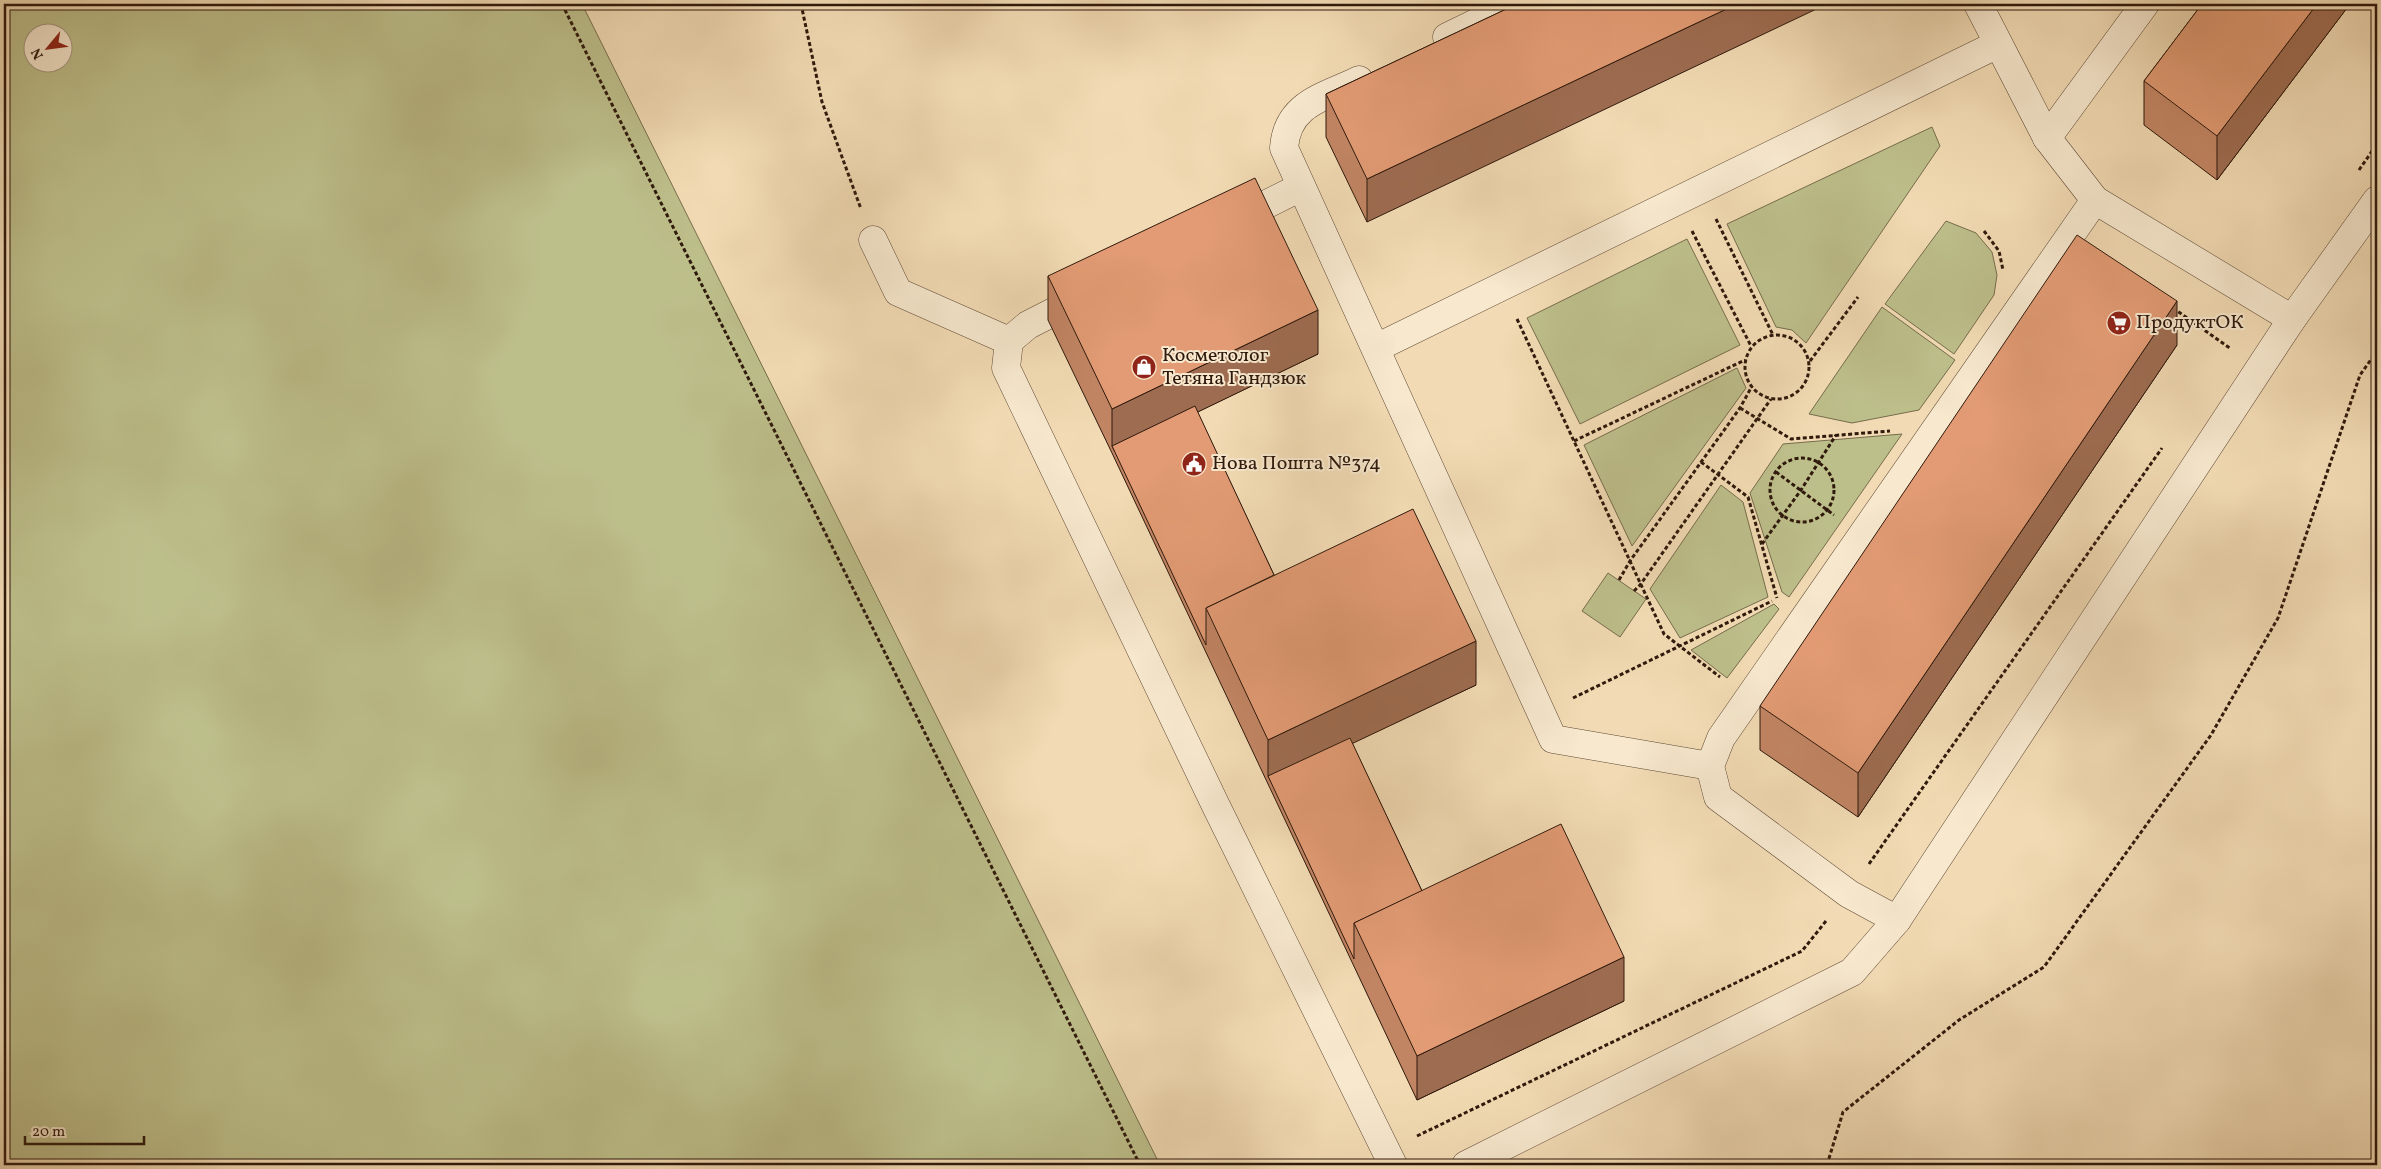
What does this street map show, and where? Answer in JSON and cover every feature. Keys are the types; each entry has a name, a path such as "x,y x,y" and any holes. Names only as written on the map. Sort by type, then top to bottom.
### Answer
{"lane":[{"path":"1429,46 1516,4"},
{"path":"1978,4 2047,138 2095,200 2292,319"},
{"path":"2047,138 2145,4"},
{"path":"1376,348 1998,44"},
{"path":"1386,67 1299,110 1291,120 1285,136 1284,148 1553,739 1710,766"},
{"path":"1213,232 1301,187"},
{"path":"1897,920 1849,894 1718,797 1710,766 1721,738 2095,200"},
{"path":"1466,1165 1852,972 1897,920 2292,319 2377,200"},
{"path":"873,240 898,292 1009,340"},
{"path":"1107,285 1028,325 1009,340 1006,368 1216,806 1390,1158"}],"path":[{"path":"562,4 1140,1165"},
{"path":"802,4 822,102 873,240"},
{"path":"1689,195 1773,335"},
{"path":"1689,195 1751,346"},
{"path":"1502,287 1664,634 1749,698"},
{"path":"1809,362 1858,297"},
{"path":"2226,357 2264,303"},
{"path":"2169,304 2232,349"},
{"path":"1773,335 1790,337 1800,343 1809,362 1810,372 1800,390 1782,399 1772,399 1762,395 1752,386 1745,370 1746,359 1751,346 1773,335"},
{"path":"1827,1165 1843,1112 1959,1020 2044,967 2211,735 2278,618 2360,375 2377,351"},
{"path":"1574,441 1746,359"},
{"path":"1619,580 1630,561 1740,408 1752,386"},
{"path":"1634,591 1772,399"},
{"path":"1740,408 1791,439 1894,431"},
{"path":"1762,544 1801,490 1837,434"},
{"path":"1390,1158 1802,951 1849,894 2164,446"},
{"path":"1798,458 1809,458 1819,463 1828,470 1834,489 1833,499 1827,510 1812,520 1802,522 1792,521 1783,516 1771,499 1770,488 1776,472 1787,462 1798,458"},
{"path":"1541,713 1777,598 1748,496 1700,462"},
{"path":"1776,472 1840,520"}],"green space":[{"path":"4,4 582,4 1160,1165 4,1165"},
{"path":"1932,127 1940,146 1806,343 1792,330 1776,327 1727,224"},
{"path":"1946,221 1976,233 1992,252 1997,275 1994,295 1954,354 1885,304"},
{"path":"1687,239 1740,345 1580,424 1527,318"},
{"path":"1882,307 1955,360 1919,410 1852,423 1809,414"},
{"path":"1737,368 1746,388 1632,546 1584,445"},
{"path":"1902,434 1789,597 1782,592 1750,493 1783,444"},
{"path":"1721,485 1743,502 1768,597 1680,638 1650,589"},
{"path":"1608,573 1646,599 1620,637 1582,611"},
{"path":"1774,604 1779,609 1727,678 1691,650"}],"building":[{"path":"1517,4 1737,4 1367,179 1326,94"},
{"path":"2202,4 2317,4 2217,136 2144,81"},
{"path":"1255,178 1318,310 1112,409 1048,276"},
{"path":"2077,235 2177,301 1858,773 1760,706"},
{"path":"1195,406 1274,575 1206,608 1206,645 1112,446"},
{"path":"1413,509 1476,641 1268,740 1206,608"},
{"path":"1350,738 1422,891 1354,923 1354,959 1268,776"},
{"path":"1561,824 1624,957 1417,1056 1354,923"}],"place":[{"name":"ПродуктОК","path":"2119,323"},
{"name":"Косметолог Тетяна Гандзюк","path":"1144,367"},
{"name":"Нова Пошта №374","path":"1194,464"}]}
